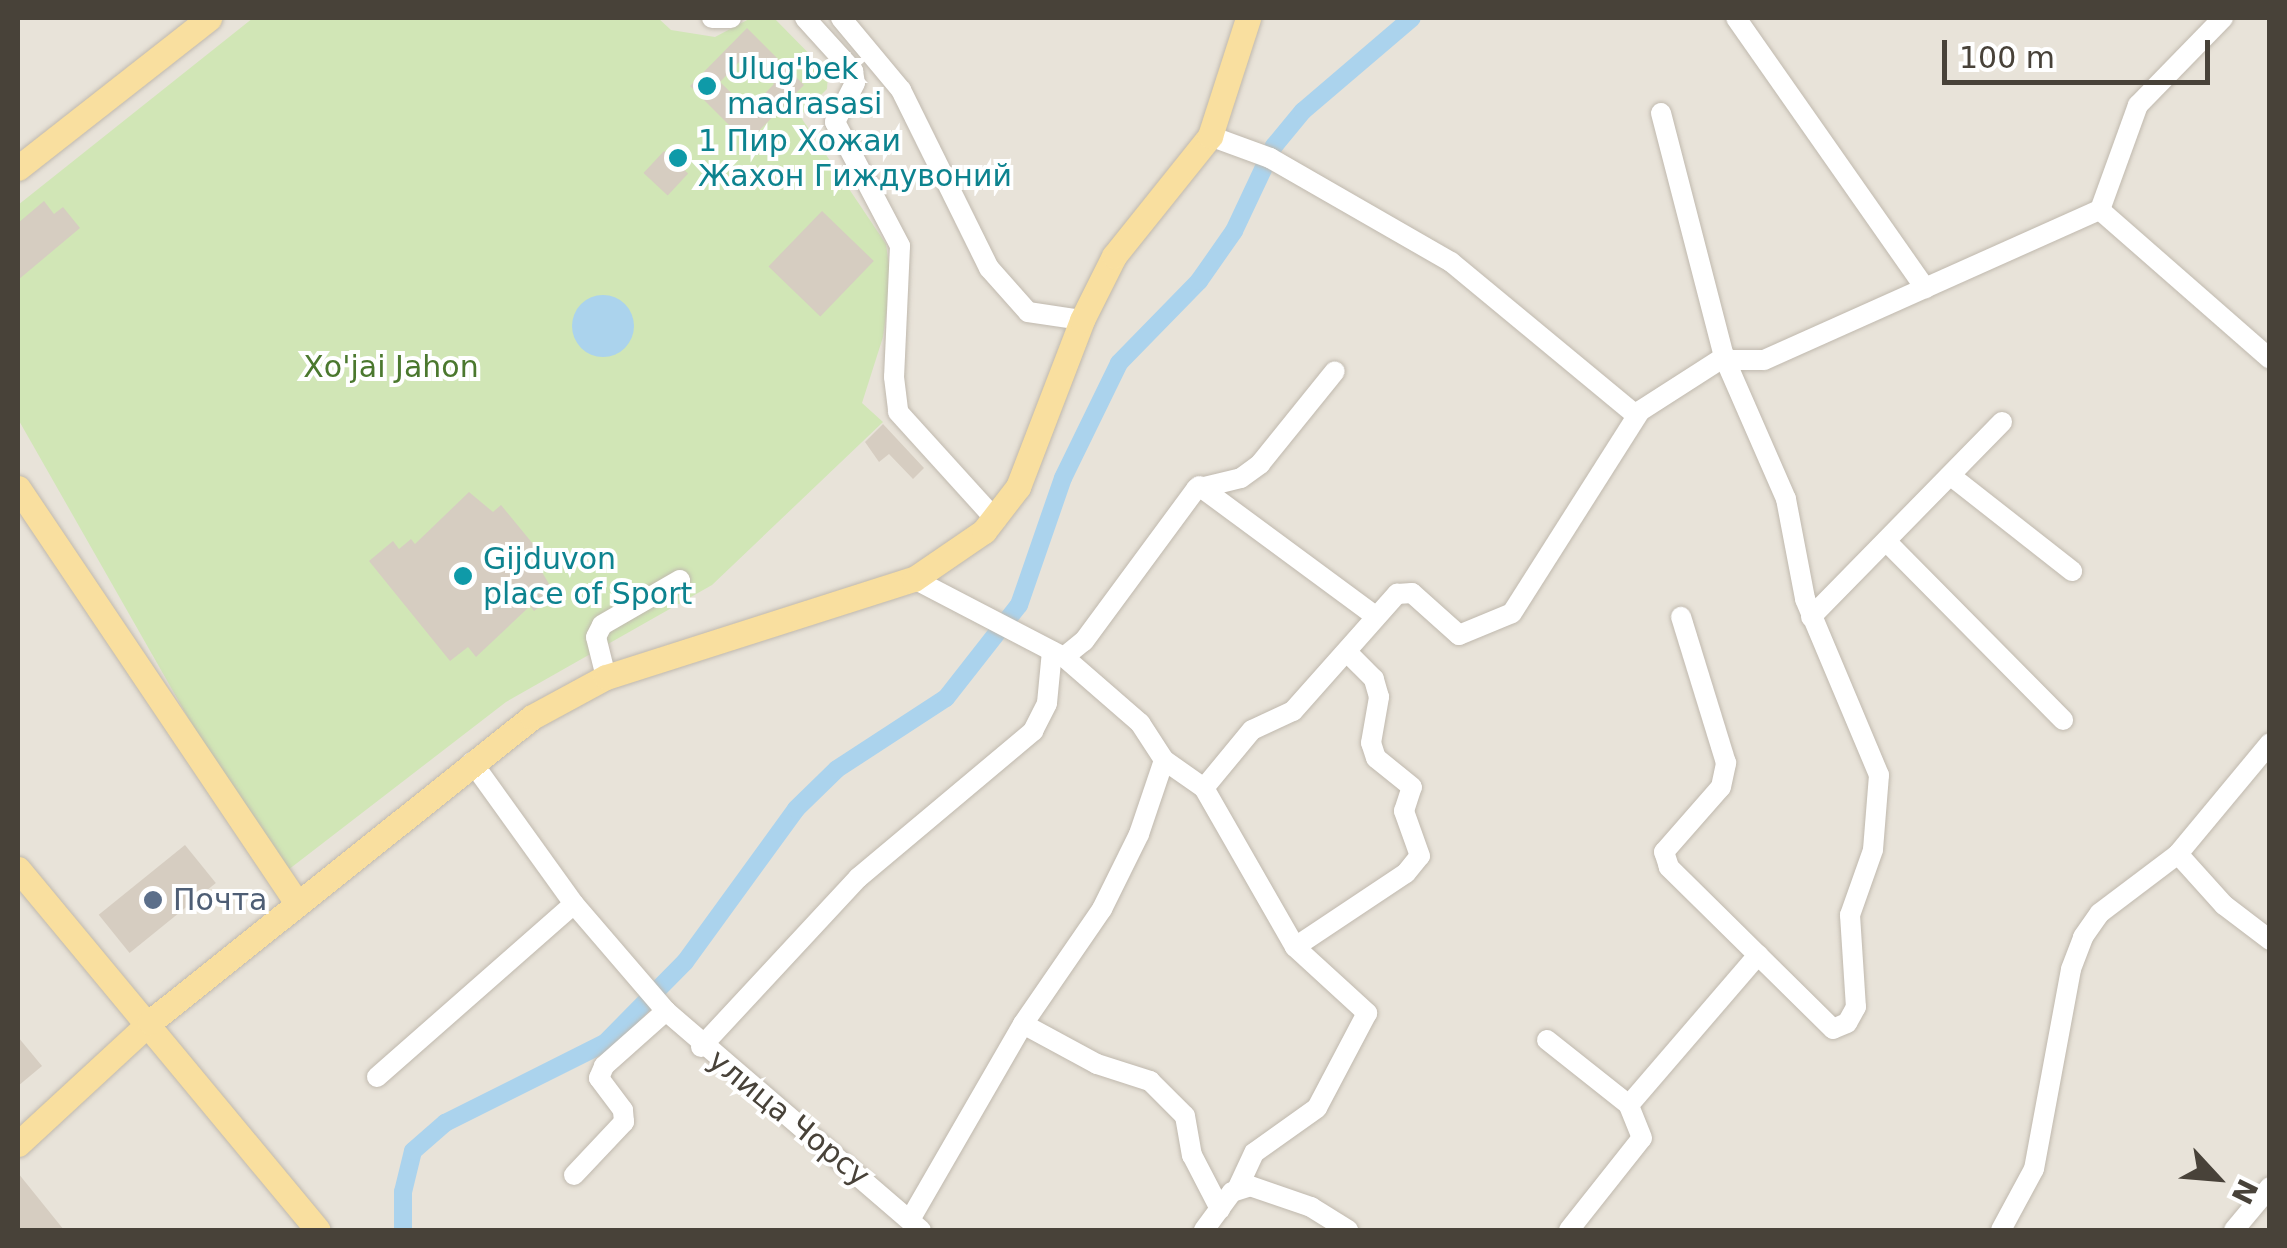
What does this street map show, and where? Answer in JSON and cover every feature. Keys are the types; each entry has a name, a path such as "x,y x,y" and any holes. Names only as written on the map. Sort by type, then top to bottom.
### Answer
{"main road":[{"path":"18,168 208,18"},
{"path":"18,1144 150,1022 532,717 606,678 914,580 996,520 1024,474 1082,320 1114,256 1210,136 1248,18"},
{"path":"18,488 297,904"},
{"path":"18,869 150,1022 318,1230"}],"street":[{"path":"712,18 731,18"},
{"path":"805,18 853,70 854,83 834,122 900,246 894,377 898,412 996,520"},
{"path":"841,18 902,90 990,268 1028,312 1082,320"},
{"path":"1736,18 1925,288"},
{"path":"1204,788 1252,730 1293,711 1348,653 1374,615 1397,594 1412,594 1459,635 1512,613 1636,416 1724,358 1764,360 2100,210 2138,105 2223,18"},
{"path":"1661,114 1724,358 1786,499 1812,617 1879,775 1873,850 1850,915 1856,1006 1848,1023 1833,1028 1669,867 1664,852 1721,787 1726,763 1681,618"},
{"path":"1210,136 1266,155 1451,262 1636,416"},
{"path":"2100,210 2270,359"},
{"path":"1058,654 1084,641 1199,486 1241,478 1260,464 1334,370"},
{"path":"1812,617 2002,422"},
{"path":"1951,476 2072,571"},
{"path":"1199,486 1374,615"},
{"path":"1888,543 2063,720"},
{"path":"606,678 596,637 602,625 680,580"},
{"path":"914,580 1058,654 1140,723 1164,760 1204,788 1295,947 1367,1013 1317,1108 1254,1153 1236,1189 1204,1230"},
{"path":"1295,947 1406,873 1420,856 1404,811 1412,786 1376,758 1371,743 1379,696 1374,680 1348,653"},
{"path":"700,1047 858,878 1032,731 1047,703 1058,654"},
{"path":"2001,1230 2034,1169 2071,969 2083,937 2100,913 2178,854 2270,743"},
{"path":"916,1224 1023,1024 1102,910 1139,834 1164,760"},
{"name":"улица Чорсу","path":"472,762 574,904 700,1047 916,1224"},
{"path":"2178,854 2224,904 2270,940"},
{"path":"377,1077 574,904"},
{"path":"1629,1106 1758,955"},
{"path":"574,1175 624,1122 623,1110 599,1078 604,1066 662,1007"},
{"path":"1023,1024 1097,1064 1150,1082 1185,1116 1192,1155 1220,1208"},
{"path":"1547,1040 1629,1106 1642,1138 1570,1230"},
{"path":"1236,1189 1250,1186 1311,1207 1348,1230"},
{"path":"2234,1230 2270,1187"}],"shaded area":[{"path":"18,18 2269,18 2269,1230 18,1230"}],"green space":[{"name":"Xo'jai Jahon","path":"253,18 658,18 671,30 715,37 751,18 774,18 828,73 827,89 800,116 886,244 891,279 883,337 862,403 883,422 712,585 506,702 288,870 206,749 18,419 18,205"}],"water":[{"path":"603,295 625,304 634,326 625,348 603,357 581,348 572,326 581,304"}],"building":[{"name":"Ulug'bek madrasasi","path":"747,28 804,85 747,143 690,86","holes":["745,56 774,84 749,110 720,82"]},
{"path":"664,151 688,174 668,195 644,173"},
{"path":"44,201 54,214 63,207 80,228 18,280 18,223"},
{"path":"822,211 874,261 820,316 769,266"},
{"path":"883,424 924,468 913,479 889,454 879,462 865,442"},
{"name":"Gijduvon place of Sport","path":"469,492 493,512 501,505 547,561 539,567 555,594 534,611 530,606 476,657 468,647 450,661 369,561 393,541 399,549 411,539 415,544"},
{"path":"185,845 216,883 130,953 99,915"},
{"path":"18,1037 42,1066 18,1086"},
{"path":"18,1173 64,1230 18,1230"}],"waterway":[{"path":"403,1230 403,1192 413,1151 445,1123 605,1043 685,962 796,809 837,769 946,698 1019,605 1063,478 1119,363 1199,281 1234,231 1274,146 1303,111 1412,18"}],"place":[{"name":"Ulug'bek madrasasi","path":"707,86"},
{"name":"1 Пир Хожаи Жахон Гиждувоний","path":"678,158"},
{"name":"Gijduvon place of Sport","path":"463,576"},
{"name":"Почта","path":"153,900"}]}
